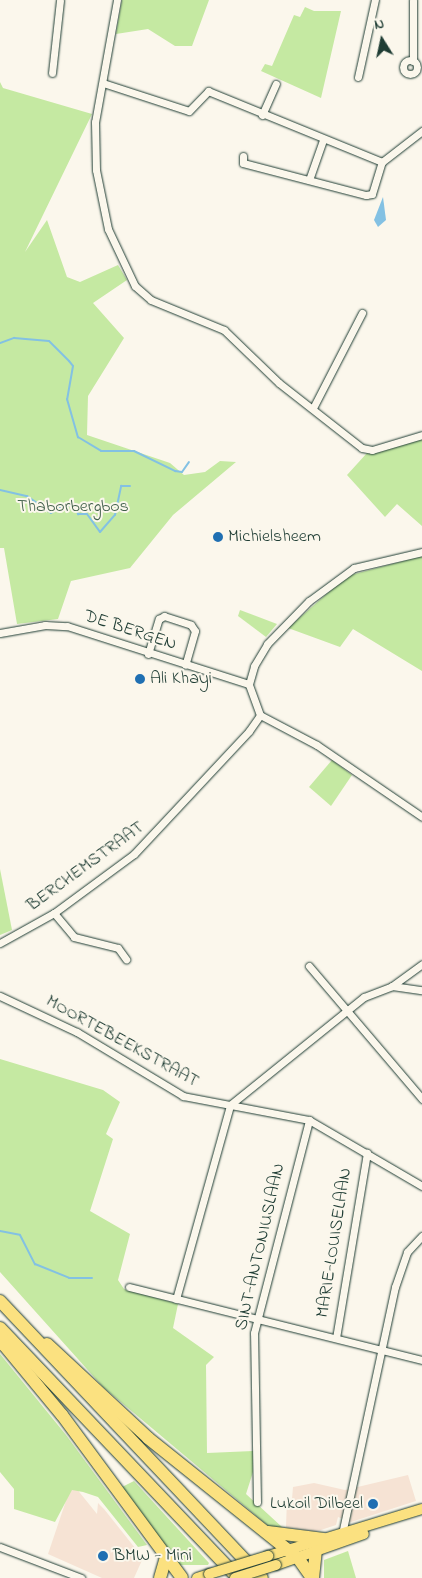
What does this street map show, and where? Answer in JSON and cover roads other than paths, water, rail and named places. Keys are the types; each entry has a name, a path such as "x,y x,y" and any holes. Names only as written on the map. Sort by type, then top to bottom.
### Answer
{"highway":[{"path":"0,1301 262,1578"},
{"path":"0,1328 238,1578"},
{"path":"0,1333 4,1345 62,1415 182,1578"},
{"path":"33,1338 50,1345 148,1438 268,1532 287,1559 312,1578 316,1552"},
{"path":"182,1518 187,1533 226,1578"},
{"path":"268,1532 324,1539"},
{"path":"160,1578 166,1557"}],"main road":[{"path":"204,1576 268,1556 287,1559 324,1539 422,1509"},
{"path":"235,1578 287,1559 316,1552 422,1516"}],"street":[{"path":"52,73 60,0"},
{"path":"117,0 95,122 98,186 108,229 128,276 151,300 224,330 279,383 362,448 372,450 422,435"},
{"path":"358,77 375,0"},
{"path":"413,0 413,61"},
{"path":"103,83 189,111 204,90 382,162"},
{"path":"262,115 276,84"},
{"path":"242,156 244,163 372,194 382,162 422,131"},
{"path":"309,180 324,140"},
{"path":"313,408 362,313"},
{"path":"422,552 354,568 322,588 260,654 249,684 260,714 318,745 422,817"},
{"path":"148,654 159,619 164,616 192,625 195,631 185,666"},
{"name":"DE BERGEN","path":"0,633 58,625 185,666 249,684"},
{"name":"BERCHEMSTRAAT","path":"0,943 54,913 156,834 260,714"},
{"path":"54,913 74,936 118,948 126,959"},
{"path":"176,1299 230,1105 345,1010 392,986 422,964"},
{"path":"309,966 422,1099"},
{"path":"392,986 422,990"},
{"name":"MOORTEBEEKSTRAAT","path":"0,996 77,1032 183,1096 309,1120 422,1186"},
{"name":"SINT-ANTONIUSLAAN","path":"257,1502 256,1318 309,1120"},
{"name":"MARIE-LOUISELAAN","path":"336,1338 367,1153"},
{"path":"342,1534 402,1266 422,1236"},
{"path":"129,1287 422,1360"},
{"path":"0,1547 81,1577 90,1578"}],"water":[{"path":"383,197 386,220 378,227 374,220"}],"waterway":[{"path":"0,343 14,338 49,341 69,361 73,366 67,399 78,437 101,451 134,451 175,471 182,472 189,462"},
{"path":"0,490 27,496 51,513 65,505 75,506 78,514 87,514 100,532 115,515 121,486 130,486"},
{"path":"0,1231 20,1235 35,1264 69,1278 92,1278"}],"place":[{"name":"Michielsheem","path":"218,537"},
{"name":"Ali Khayi","path":"140,679"},
{"name":"Lukoil Dilbeel","path":"373,1504"},
{"name":"BMW - Mini","path":"103,1556"}],"park label":[{"name":"Thaborbergbos","path":"73,507"}]}
